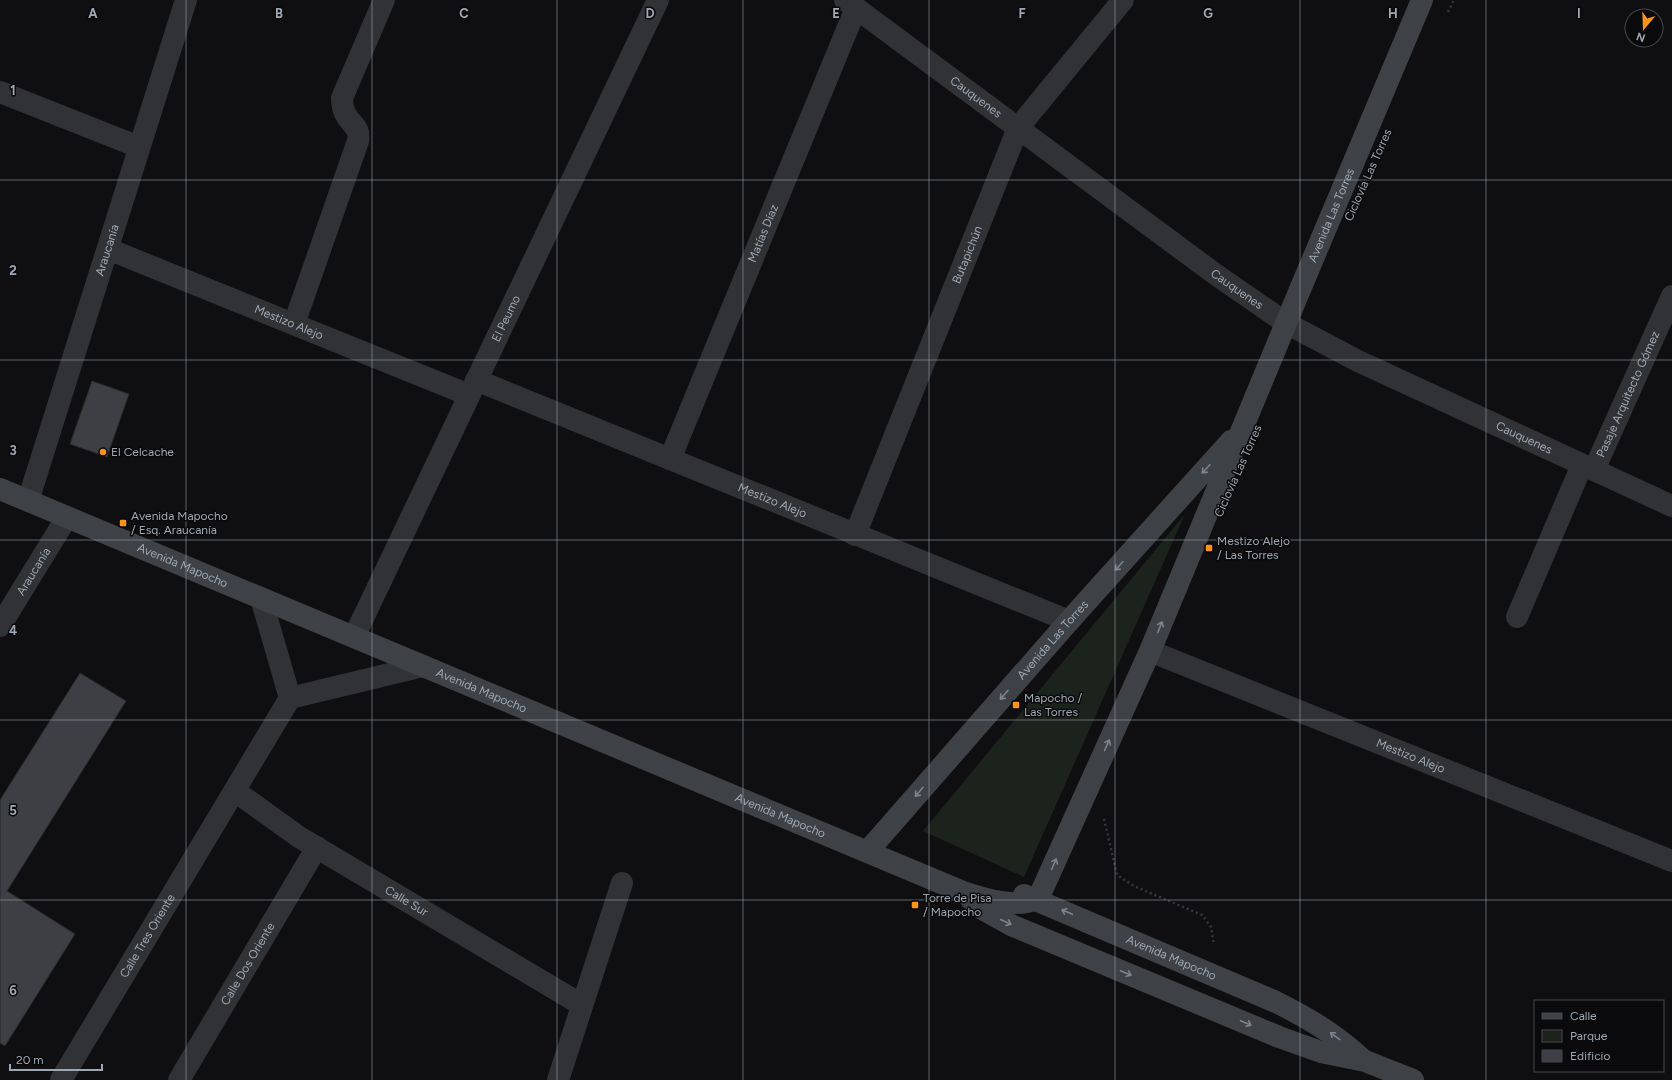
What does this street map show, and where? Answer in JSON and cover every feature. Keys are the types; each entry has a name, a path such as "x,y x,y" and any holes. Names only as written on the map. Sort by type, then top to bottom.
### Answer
{"main road":[{"name":"Avenida Las Torres","path":"1038,899 1150,651 1241,430 1422,0"},
{"name":"Avenida Las Torres","path":"867,852 1069,621 1241,430"},
{"name":"Avenida Mapocho","path":"0,489 963,892 984,910 1011,925 1280,1037 1321,1052 1365,1061 1413,1080"},
{"name":"Avenida Mapocho","path":"963,892 983,889 1003,890 1038,899 1218,976 1306,1016 1334,1035 1365,1061"}],"street":[{"name":"Araucanía","path":"28,501 186,0"},
{"path":"294,324 358,141 358,131 356,126 346,116 342,98 384,0"},
{"name":"El Peumo","path":"354,637 658,0"},
{"name":"Butapichún","path":"855,535 1018,128 1123,0"},
{"name":"Cauquenes","path":"851,4 1215,274 1286,323 1358,361 1672,506"},
{"name":"Matías Díaz","path":"670,459 851,4"},
{"path":"0,92 140,147"},
{"name":"Mestizo Alejo","path":"108,249 294,324 670,459 1069,621"},
{"name":"Pasaje Arquitecto Gómez","path":"1517,617 1672,296"},
{"name":"Araucanía","path":"0,626 67,517"},
{"path":"261,598 290,698 423,666"},
{"name":"Mestizo Alejo","path":"1150,651 1672,861"},
{"name":"Calle Tres Oriente","path":"61,1080 290,698"},
{"name":"Calle Sur","path":"235,791 298,837 582,1005"},
{"name":"Calle Dos Oriente","path":"179,1080 317,847"},
{"path":"558,1080 622,883"}],"path":[{"path":"1448,14 1454,0"},
{"path":"1103,815 1118,875 1134,886 1202,915 1211,927 1218,976"}],"green space":[{"path":"1185,514 1024,877 923,831"}],"building":[{"path":"92,381 129,394 107,457 70,444"},
{"path":"80,673 126,701 7,891 75,934 5,1046 0,1043 0,800"}],"place":[{"name":"El Celcache","path":"103,452"},
{"name":"Avenida Mapocho / Esq. Araucanía","path":"123,523"},
{"name":"Mestizo Alejo / Las Torres","path":"1209,548"},
{"name":"Mapocho / Las Torres","path":"1016,705"},
{"name":"Torre de Pisa / Mapocho","path":"915,905"}]}
